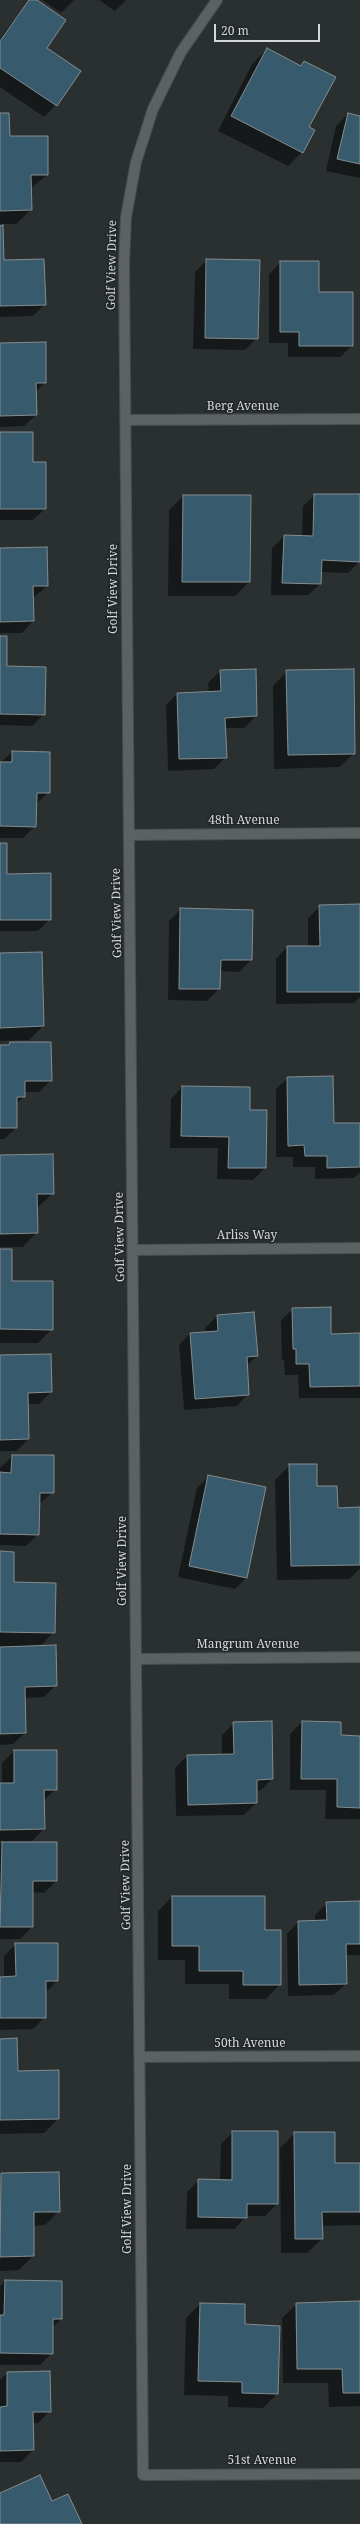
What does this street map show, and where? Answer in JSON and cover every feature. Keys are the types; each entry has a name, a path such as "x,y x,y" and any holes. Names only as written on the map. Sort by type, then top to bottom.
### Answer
{"street":[{"name":"Golf View Drive","path":"164,2475 144,2475 125,232 136,162 153,109 181,52 217,0"},
{"name":"Berg Avenue","path":"126,420 360,419"},
{"name":"48th Avenue","path":"129,835 360,833"},
{"name":"Arliss Way","path":"133,1250 360,1248"},
{"name":"Mangrum Avenue","path":"136,1659 360,1657"},
{"name":"50th Avenue","path":"140,2057 360,2056"},
{"name":"51st Avenue","path":"164,2475 360,2474"}],"building":[{"path":"29,0 37,0 66,20 47,48 81,71 57,106 0,68 0,41"},
{"path":"267,48 301,66 304,61 336,77 309,127 315,130 303,153 231,116"},
{"path":"0,113 9,113 10,136 48,136 48,175 31,175 32,210 0,211"},
{"path":"348,113 360,116 360,164 337,159"},
{"path":"3,225 4,260 44,259 46,305 0,306 0,226"},
{"path":"206,259 260,260 258,339 205,338"},
{"path":"280,261 319,261 319,292 353,292 353,346 299,346 299,332 280,332"},
{"path":"46,342 46,383 36,383 37,415 0,416 0,343"},
{"path":"0,432 33,432 33,462 46,462 46,509 0,509"},
{"path":"314,494 360,494 360,562 322,560 321,584 282,583 284,535 313,536"},
{"path":"183,495 251,495 250,582 182,582"},
{"path":"47,547 48,586 33,586 34,621 0,622 0,548"},
{"path":"0,636 7,636 7,666 46,667 45,715 0,714"},
{"path":"256,669 257,716 225,718 227,758 179,759 177,693 221,691 220,670"},
{"path":"354,669 355,754 288,755 286,670"},
{"path":"12,751 50,752 50,793 37,793 36,827 0,826 0,762 12,762"},
{"path":"0,843 7,843 7,874 51,873 51,920 0,920"},
{"path":"360,904 360,992 287,992 287,946 320,946 319,905"},
{"path":"180,908 253,910 252,960 221,960 220,989 179,989"},
{"path":"42,952 44,1026 0,1028 0,953"},
{"path":"10,1042 51,1042 52,1081 25,1081 25,1097 17,1097 17,1128 0,1128 0,1045 9,1045"},
{"path":"333,1076 334,1123 360,1123 360,1167 327,1168 327,1156 305,1156 304,1145 288,1146 287,1077"},
{"path":"182,1086 250,1087 250,1110 267,1110 266,1168 228,1168 229,1137 181,1136"},
{"path":"53,1154 54,1194 37,1194 38,1233 0,1234 0,1155"},
{"path":"0,1249 12,1249 12,1281 53,1281 53,1330 0,1329"},
{"path":"331,1307 331,1334 360,1333 360,1386 310,1387 309,1364 296,1364 296,1349 293,1349 292,1308"},
{"path":"254,1312 258,1356 247,1357 249,1395 195,1399 190,1333 218,1331 217,1315"},
{"path":"51,1354 52,1392 28,1393 29,1439 0,1440 0,1355"},
{"path":"12,1455 54,1455 54,1493 40,1493 39,1535 0,1534 0,1472 11,1473"},
{"path":"289,1464 317,1464 317,1486 337,1486 338,1508 360,1507 360,1565 291,1566"},
{"path":"208,1475 266,1487 247,1578 189,1566"},
{"path":"0,1551 14,1552 14,1582 56,1583 55,1633 0,1632"},
{"path":"56,1645 57,1686 25,1687 26,1733 0,1734 0,1647"},
{"path":"272,1721 273,1779 257,1780 257,1803 188,1805 187,1755 234,1754 233,1722"},
{"path":"302,1721 341,1722 341,1735 360,1736 360,1808 337,1807 337,1779 301,1779"},
{"path":"14,1750 57,1750 57,1790 44,1790 45,1829 0,1830 0,1783 14,1783"},
{"path":"2,1842 57,1842 57,1881 33,1881 33,1927 0,1927"},
{"path":"172,1896 265,1896 265,1930 281,1930 281,1985 243,1985 243,1971 199,1971 199,1946 172,1946"},
{"path":"360,1901 360,1944 346,1944 347,1984 299,1985 298,1921 327,1920 326,1902"},
{"path":"15,1943 58,1943 58,1981 46,1981 46,2018 0,2018 0,1977 16,1976"},
{"path":"17,2038 18,2071 59,2070 59,2119 0,2120 0,2039"},
{"path":"232,2131 278,2131 278,2204 247,2204 247,2218 198,2217 198,2179 232,2180"},
{"path":"294,2132 335,2132 335,2163 360,2163 360,2212 322,2212 323,2239 295,2239"},
{"path":"59,2172 60,2212 34,2212 34,2256 0,2257 1,2173"},
{"path":"5,2280 62,2281 62,2319 53,2319 53,2354 0,2353 0,2315 4,2315"},
{"path":"360,2301 360,2393 343,2393 342,2369 297,2369 296,2303"},
{"path":"200,2303 245,2304 245,2324 280,2326 278,2394 242,2393 242,2382 198,2381"},
{"path":"50,2371 51,2412 33,2412 34,2450 0,2451 0,2407 7,2406 7,2372"},
{"path":"40,2475 52,2501 68,2494 82,2524 0,2524 0,2493"}]}
